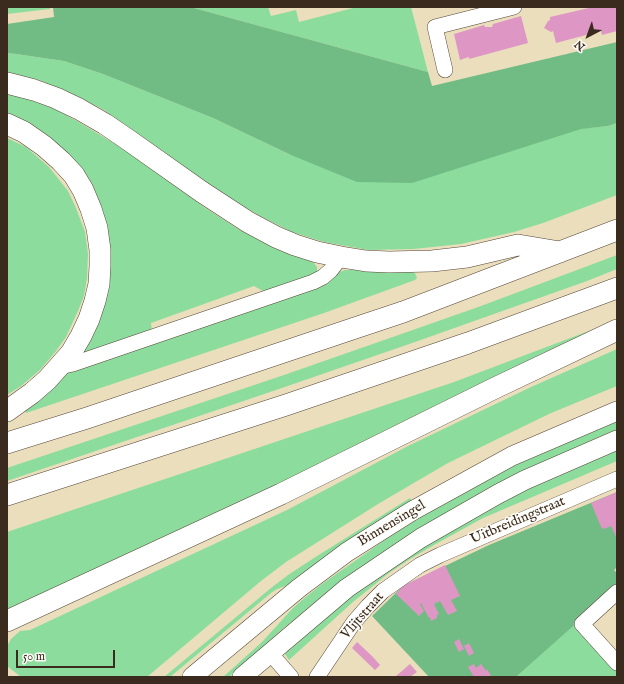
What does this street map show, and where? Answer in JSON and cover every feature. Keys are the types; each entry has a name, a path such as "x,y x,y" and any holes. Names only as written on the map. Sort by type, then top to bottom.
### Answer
{"highway":[{"path":"7,83 34,90 56,98 106,124 226,209 248,222 295,245 317,252 366,261 389,262 432,261 467,257 518,245 560,253"},
{"path":"7,124 30,135 62,161 74,175 92,209 97,228 100,250 99,284 95,302 81,336 71,353 47,380 7,411"},
{"path":"7,444 403,312 617,230"},
{"path":"7,495 286,406 468,343 617,288"},
{"path":"7,621 281,494 495,388 617,330"},
{"path":"7,635 23,620 62,596"}],"main road":[{"name":"Binnensingel","path":"192,677 299,588 354,548 412,511 512,456 617,411"},
{"name":"Binnensingel","path":"242,677 347,588 421,538 518,484 617,440"}],"street":[{"path":"445,70 435,27 514,7"},
{"path":"59,367 73,364 313,282 323,277 331,270 341,257"},
{"name":"Uitbreidingstraat","path":"420,565 617,479"},
{"name":"Vlijtstraat","path":"317,677 354,622 368,606 383,591 420,565"},
{"path":"617,592 582,624 617,663"},
{"path":"270,653 291,677"}],"green space":[{"path":"7,7 50,7 50,9 7,14"},
{"path":"53,7 195,7 194,8 428,72 432,86 617,42 617,123 608,126 581,129 412,183 357,182 291,155 213,118 103,74 64,61 7,53 7,24 54,17"},
{"path":"268,7 271,16 296,10 299,22 357,7 411,7 428,72 194,8"},
{"path":"7,53 64,61 103,74 213,118 291,155 608,126 617,123 617,195 543,223 514,232 461,244 414,249 368,250 324,242 292,232 262,217 214,189 104,110 39,80 7,73"},
{"path":"7,93 52,108 77,121 125,150 204,207 238,229 279,250 313,262 317,267 317,273 271,292 263,291 254,286 151,323 152,331 80,357 93,333 93,189 7,115"},
{"path":"7,138 26,147 49,167 68,191 85,232 88,254 87,278 84,296 66,337 40,370 21,386 7,395"},
{"path":"617,255 617,269 587,281 279,389 7,481 7,468 284,375 481,306"},
{"path":"345,270 371,272 412,272 415,273 417,278 324,313 26,413 23,407 65,373"},
{"path":"602,326 173,536 7,610 7,532 454,382"},
{"path":"617,349 617,386 551,413 448,463 378,504 286,562 261,581 147,677 21,677 7,666 7,646 11,639 20,631 30,630 287,510 408,446 531,387"},
{"path":"617,419 617,431 307,610 285,627 229,677 223,677 262,642 302,600 322,584 389,537 447,501 492,477 539,453"},
{"path":"617,448 617,461 483,518 407,561 389,573 353,602 289,660 285,654 285,648 334,609 381,574 422,547 512,496"},
{"path":"617,492 617,567 614,570 617,573 617,587 516,677 429,677 372,616 403,586 489,545"},
{"path":"410,498 413,503 295,581 271,593 170,677 164,677 288,575"},
{"path":"574,625 617,672 617,677 516,677"}],"building":[{"path":"593,7 617,7 617,31 602,35 601,31 556,43 553,31 551,32 544,28 550,20 550,17"},
{"path":"521,16 528,43 469,59 469,57 460,60 454,34 484,25 485,27 492,27 493,24"},
{"path":"617,492 617,539 611,526 602,529 591,503"},
{"path":"445,565 460,596 451,600 457,611 448,615 440,601 434,604 439,614 437,615 437,618 431,621 421,603 420,604 424,611 419,616 396,594 403,586"},
{"path":"459,639 464,649 459,652 454,642"},
{"path":"357,642 380,665 375,670 352,648"},
{"path":"469,643 474,653 469,656 464,646"},
{"path":"410,664 417,672 410,677 395,677"},
{"path":"474,664 476,668 481,664 486,671 487,669 491,676 474,677 468,667"}]}
